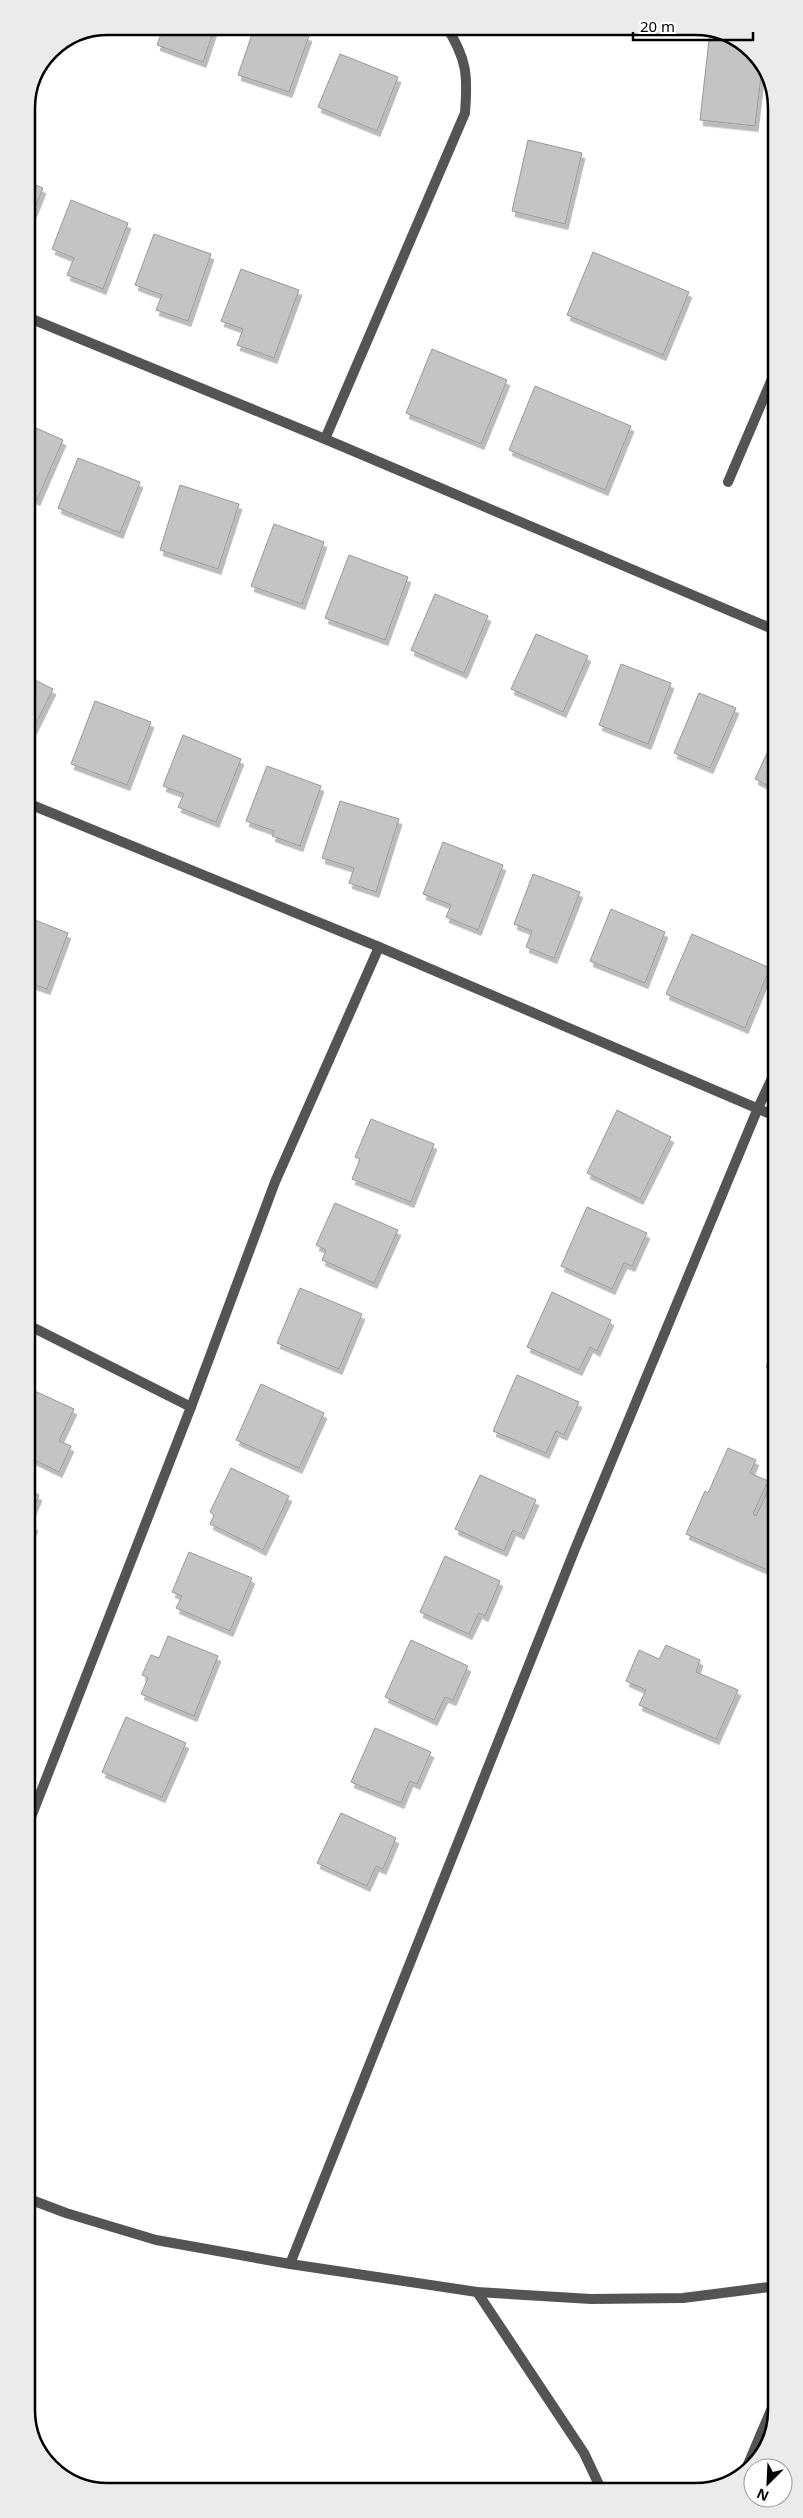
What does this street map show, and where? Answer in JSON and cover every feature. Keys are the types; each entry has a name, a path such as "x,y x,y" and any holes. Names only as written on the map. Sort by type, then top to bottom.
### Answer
{"street":[{"path":"326,439 465,113 468,78 460,48 452,35"},
{"path":"35,320 326,439 768,627"},
{"path":"728,482 768,388"},
{"path":"35,806 379,947 768,1113"},
{"path":"35,1807 191,1407 275,1182 379,947"},
{"path":"290,2264 575,1548 768,1087"},
{"path":"35,1329 191,1407"},
{"path":"35,2201 66,2213 156,2240 290,2264 478,2292 591,2299 683,2298 768,2287"},
{"path":"478,2292 584,2453 598,2483"},
{"path":"752,2456 767,2420"}],"building":[{"path":"161,35 212,35 203,62 157,45"},
{"path":"252,35 309,36 289,92 238,75"},
{"path":"709,36 731,45 747,56 761,78 755,126 700,120"},
{"path":"340,54 398,77 377,131 318,107"},
{"path":"528,140 582,153 565,224 512,211"},
{"path":"35,185 43,188 35,208"},
{"path":"71,200 128,223 103,289 67,275 74,258 52,249"},
{"path":"154,234 211,254 188,321 156,310 162,295 135,285"},
{"path":"593,252 689,292 663,355 567,315"},
{"path":"241,269 299,290 274,358 237,345 243,329 221,321"},
{"path":"432,349 507,380 481,444 406,413"},
{"path":"535,386 631,426 605,490 509,450"},
{"path":"35,428 63,440 37,500 35,499"},
{"path":"78,458 140,482 120,533 58,508"},
{"path":"180,485 239,504 218,569 160,550"},
{"path":"274,524 324,542 302,604 251,586"},
{"path":"349,555 408,577 385,640 325,618"},
{"path":"435,594 488,616 464,673 411,650"},
{"path":"536,634 588,656 563,712 511,689"},
{"path":"621,664 671,683 648,744 599,725"},
{"path":"35,680 53,689 35,726"},
{"path":"699,693 736,708 710,768 674,753"},
{"path":"95,701 151,722 127,785 71,764"},
{"path":"183,735 241,759 216,822 178,807 184,794 163,786"},
{"path":"768,751 768,786 755,779"},
{"path":"267,766 321,786 300,846 272,836 274,831 246,821"},
{"path":"340,801 399,819 376,892 349,883 354,868 322,858"},
{"path":"443,842 503,865 478,930 446,917 451,905 423,894"},
{"path":"533,874 580,892 554,958 526,947 532,931 514,924"},
{"path":"611,909 665,932 645,983 590,961"},
{"path":"35,920 68,933 47,989 35,985"},
{"path":"692,934 768,967 768,973 745,1028 666,994"},
{"path":"617,1110 671,1137 640,1199 587,1173"},
{"path":"371,1119 434,1144 411,1202 352,1179 360,1159 355,1157"},
{"path":"335,1203 398,1230 374,1283 322,1260 326,1250 316,1245"},
{"path":"587,1207 647,1233 632,1266 624,1263 612,1289 561,1266"},
{"path":"300,1288 362,1314 339,1369 277,1343"},
{"path":"552,1292 611,1320 597,1351 590,1347 579,1370 527,1347"},
{"path":"517,1375 579,1402 564,1435 556,1431 546,1453 493,1431"},
{"path":"261,1384 324,1413 299,1468 236,1440"},
{"path":"35,1391 74,1409 59,1441 71,1446 59,1472 35,1460"},
{"path":"728,1448 756,1460 750,1473 768,1481 753,1514 756,1516 768,1490 768,1570 686,1534 705,1491 708,1493"},
{"path":"231,1468 289,1496 263,1550 210,1524 214,1515 210,1512"},
{"path":"480,1475 536,1500 521,1534 513,1530 504,1551 455,1529"},
{"path":"35,1493 39,1495 35,1505"},
{"path":"189,1552 252,1578 230,1631 176,1608 182,1596 172,1592"},
{"path":"445,1556 500,1581 485,1616 479,1613 469,1634 420,1612"},
{"path":"168,1636 218,1656 194,1716 141,1694 148,1678 142,1675 151,1655 159,1658"},
{"path":"411,1640 468,1666 453,1700 445,1697 434,1720 385,1697"},
{"path":"666,1645 700,1660 696,1672 738,1690 716,1739 639,1705 646,1690 626,1681 639,1650 659,1659"},
{"path":"126,1717 186,1743 162,1797 102,1772"},
{"path":"375,1728 431,1752 417,1784 410,1781 401,1803 351,1782"},
{"path":"341,1813 396,1838 383,1869 376,1866 367,1886 317,1863"}]}
